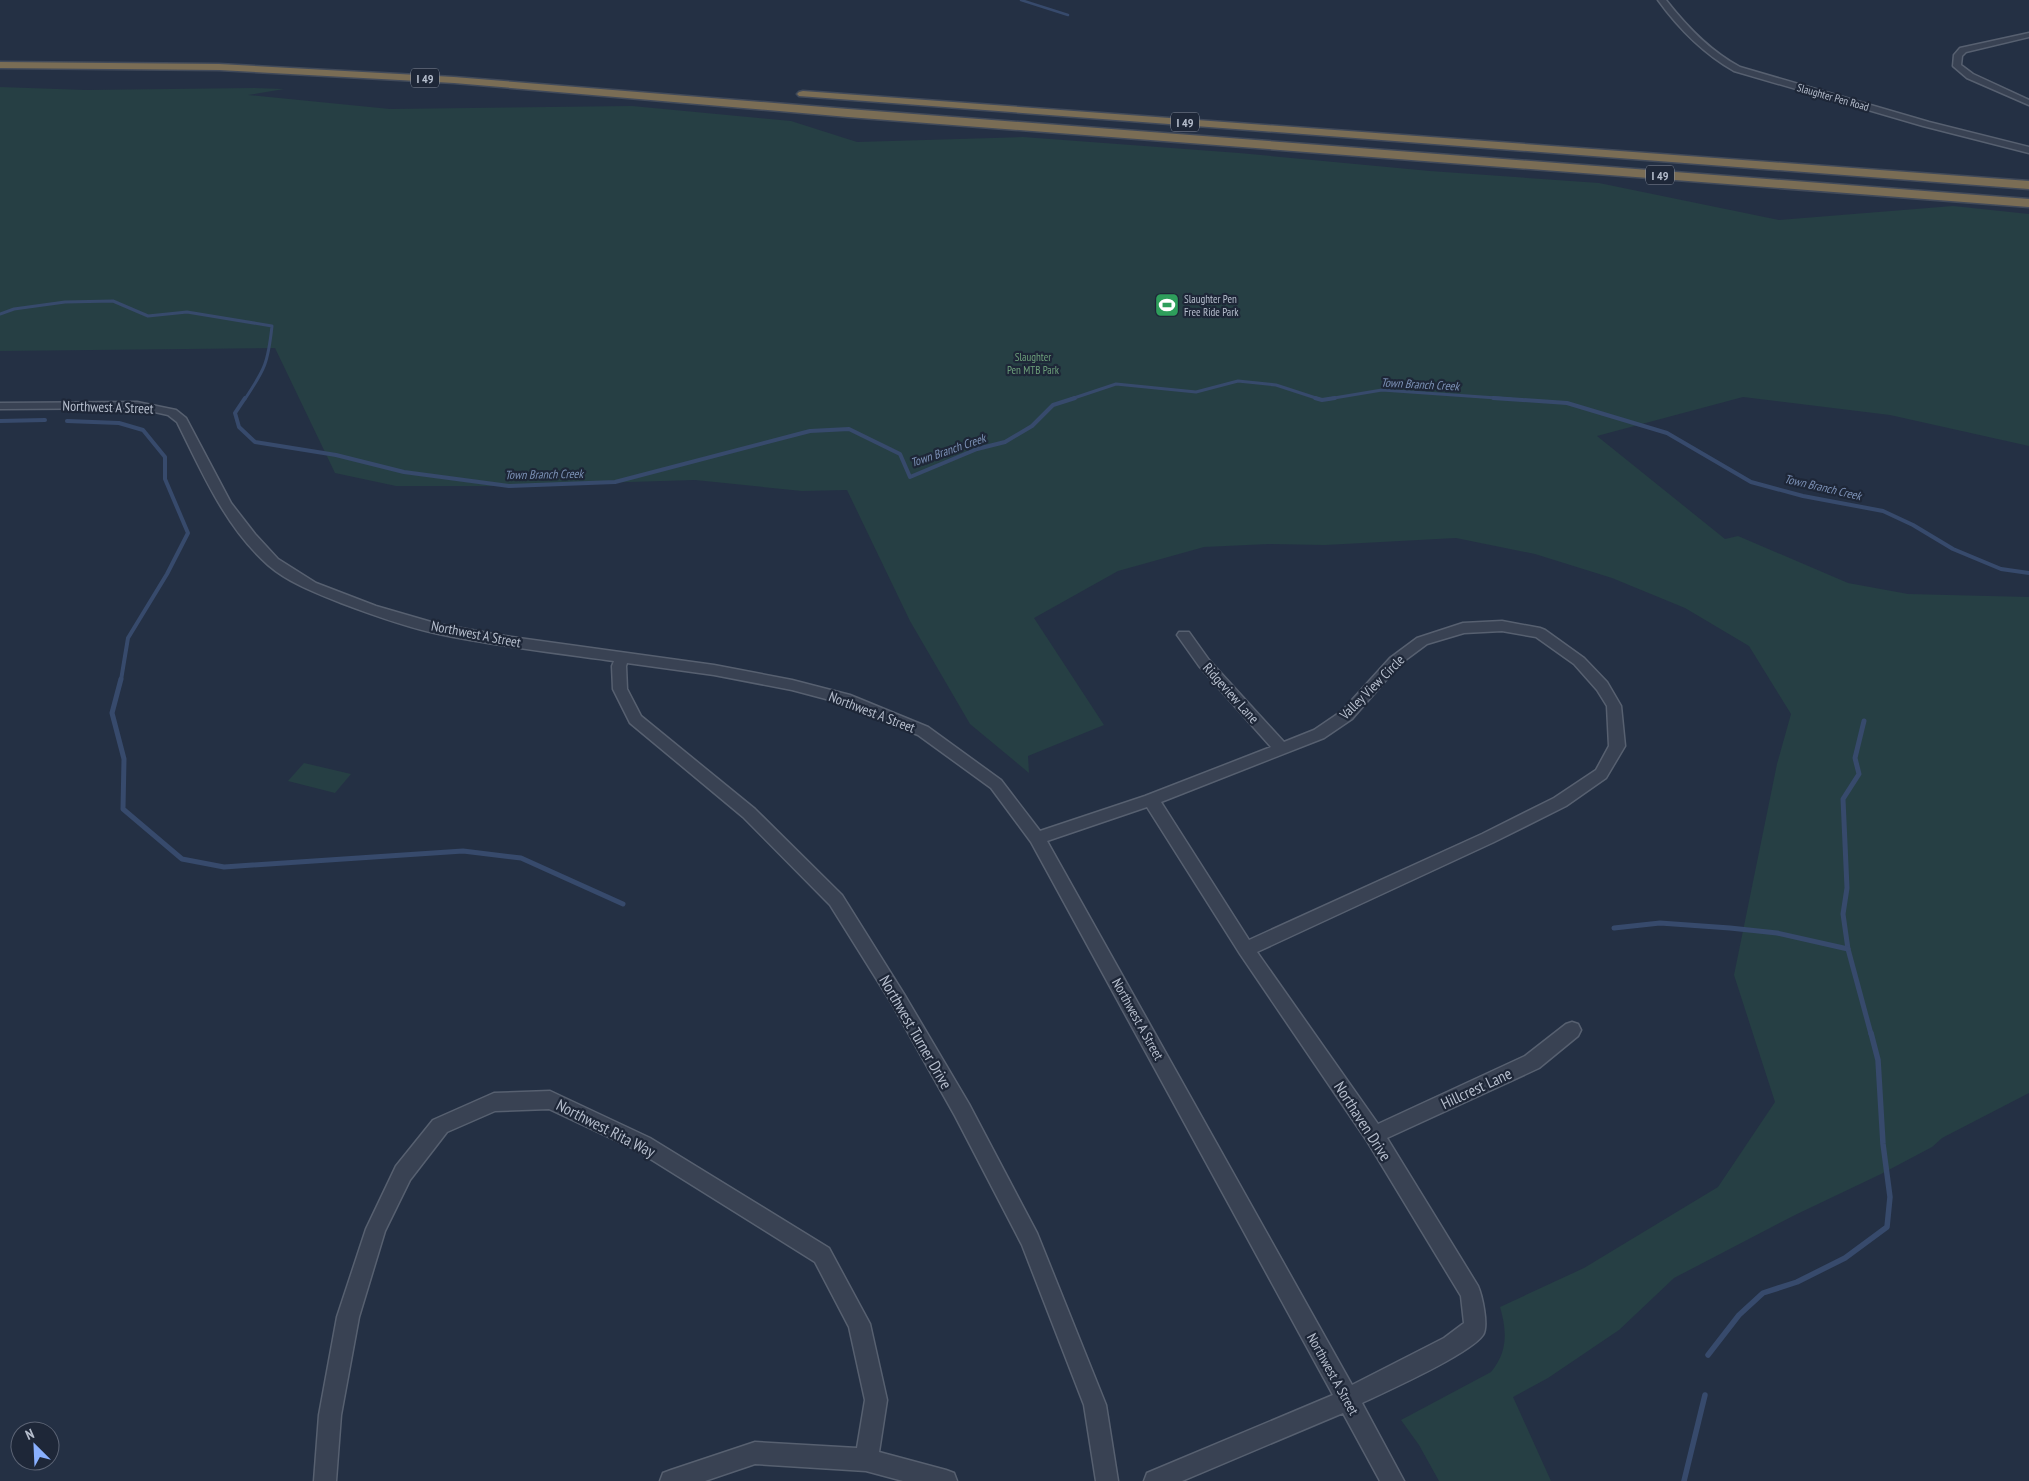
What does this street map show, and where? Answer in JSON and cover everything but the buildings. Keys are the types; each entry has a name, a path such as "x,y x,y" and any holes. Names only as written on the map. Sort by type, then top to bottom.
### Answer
{"highway":[{"name":"I 49","path":"0,57 159,57 275,61 608,81"},
{"name":"I 49","path":"0,65 219,67 454,80 848,113 2029,203"},
{"name":"I 49","path":"787,93 2029,185"}],"street":[{"name":"Slaughter Pen Road","path":"1662,0 1675,18 1705,46 1724,62 1737,69 1926,124 2029,150"},
{"path":"2029,35 1963,50 1958,55 1957,66 1970,76 2029,103"},
{"name":"Northwest A Street","path":"0,406 137,405 172,412 182,420 225,504 250,537 273,562 311,586 372,609 437,629 506,641 714,670 792,685 845,698 923,731 996,784 1037,838 1394,1481"},
{"name":"Valley View Circle","path":"1037,838 1151,800 1318,734 1347,715 1395,661 1422,641 1463,628 1502,626 1540,633 1579,661 1602,686 1614,706 1617,746 1601,774 1560,802 1488,838 1246,949"},
{"name":"Ridgeview Lane","path":"1184,635 1204,663 1282,749"},
{"name":"Northwest Turner Drive","path":"623,657 619,666 620,689 636,719 749,813 836,900 898,998 962,1110 1030,1240 1094,1405 1107,1481"},
{"name":"Northaven Drive","path":"1151,800 1246,949 1374,1135 1471,1293 1475,1328 1452,1346 1347,1399"},
{"name":"Hillcrest Lane","path":"1374,1135 1532,1062 1572,1030"},
{"name":"Northwest Rita Way","path":"326,1481 330,1415 348,1316 376,1229 403,1173 440,1126 494,1102 550,1100 643,1144 822,1255 859,1324 876,1400 866,1460"},
{"path":"1155,1481 1328,1409 1347,1399"},
{"path":"671,1481 755,1453 866,1460 946,1481"}],"green space":[{"name":"Slaughter Pen MTB Park","path":"0,87 86,90 284,89 248,95 390,109 632,106 791,121 857,142 1023,137 1599,183 1779,220 1953,206 2029,214 2029,446 1890,415 1743,397 1597,436 1725,539 1738,536 1848,583 1908,594 2029,597 2029,1093 1942,1138 1932,1147 1881,1174 1795,1215 1674,1278 1619,1330 1548,1378 1513,1397 1551,1481 1439,1481 1419,1445 1401,1420 1491,1372 1501,1357 1503,1349 1505,1333 1500,1307 1584,1268 1718,1187 1775,1102 1734,975 1777,764 1791,714 1749,646 1685,608 1612,578 1535,554 1456,538 1325,545 1269,544 1204,547 1118,571 1034,618 1104,725 1028,756 1029,773 970,724 910,621 847,490 802,491 695,480 496,486 396,486 335,473 275,348 0,351"},
{"path":"304,763 351,774 335,793 288,781"}],"waterway":[{"path":"1021,0 1068,15"},
{"name":"Town Branch Creek","path":"0,314 14,309 65,302 113,301 148,316 187,312 272,326 267,357 257,380 245,399"},
{"name":"Town Branch Creek","path":"1071,399 1116,384 1196,392 1238,381 1276,385 1319,399"},
{"name":"Town Branch Creek","path":"1328,399 1382,390 1511,399"},
{"name":"Town Branch Creek","path":"245,398 235,413 239,427 255,442 336,455 404,472 509,486 615,482 810,431 849,429 900,454 910,477 977,449 1005,442 1032,426 1053,405 1075,398"},
{"name":"Town Branch Creek","path":"1315,398 1322,400 1335,398"},
{"name":"Town Branch Creek","path":"1493,398 1567,403 1667,433 1751,482 1803,496 1883,511 1913,525 1953,549 2001,569 2029,573"},
{"path":"0,421 45,420"},
{"path":"67,421 119,423 143,430 165,457 165,479 188,533 167,574 128,638 121,680"},
{"path":"121,679 112,713 124,759 123,809 182,859 224,867 463,851 521,858 623,904"},
{"path":"1848,949 1843,914 1847,888 1843,799 1859,774 1855,758 1864,721"},
{"path":"1614,928 1660,923 1730,928 1777,933 1848,949"},
{"path":"1848,949 1871,1034"},
{"path":"1708,1355 1739,1315 1763,1293 1797,1282 1845,1258 1887,1227 1890,1197 1883,1144 1878,1060 1871,1033"},
{"path":"1684,1481 1705,1395"}],"place":[{"name":"Slaughter Pen Free Ride Park","path":"1167,305"}]}
